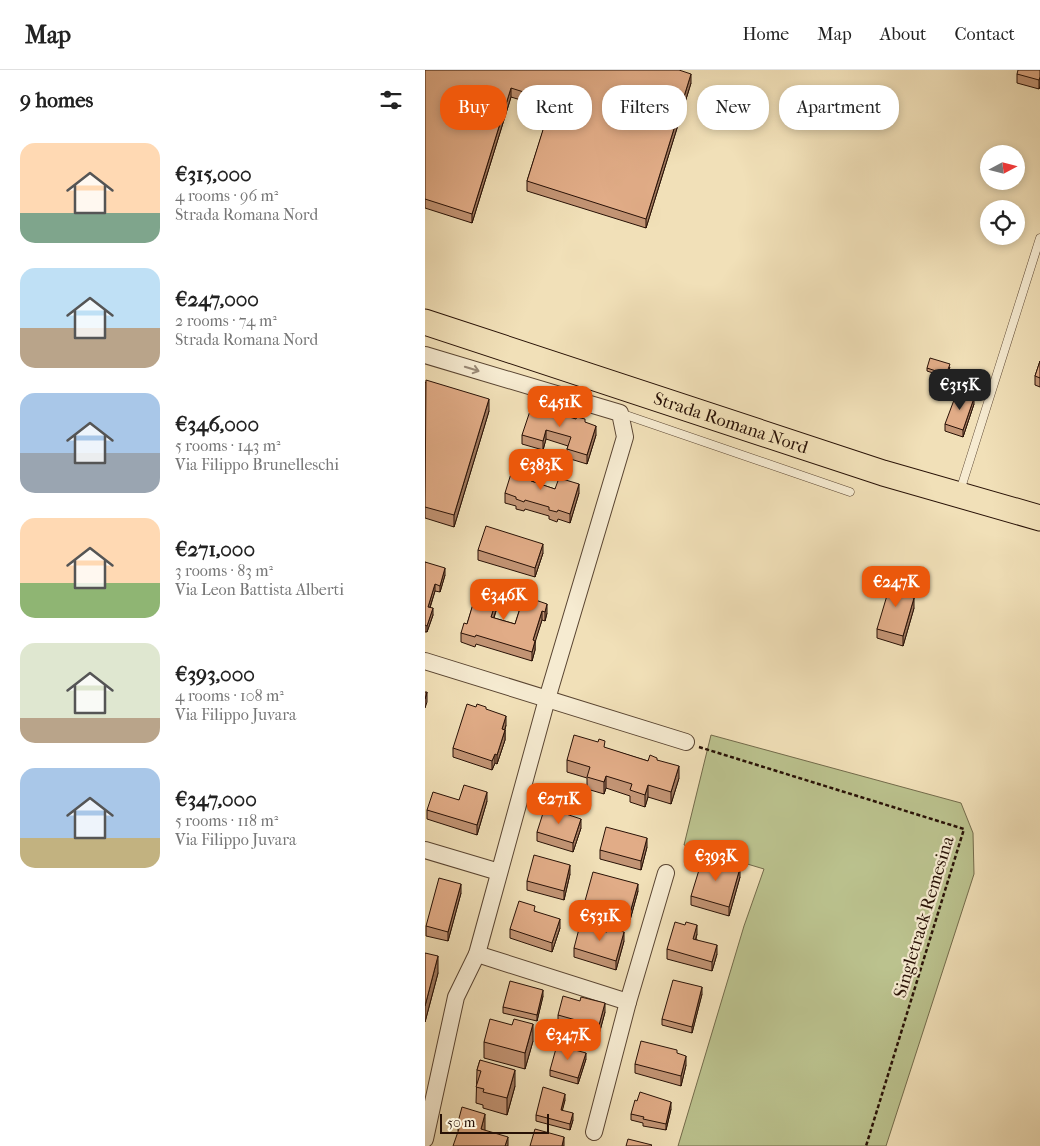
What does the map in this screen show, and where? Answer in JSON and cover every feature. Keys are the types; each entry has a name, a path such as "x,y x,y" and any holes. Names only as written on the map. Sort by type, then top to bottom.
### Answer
{"main road":[{"name":"Strada Romana Nord","path":"425,322 873,470 1040,518"}],"street":[{"path":"425,355 621,413 625,437 547,698 477,954 456,997 425,1139"},
{"path":"425,660 686,742"},
{"path":"425,850 499,872"},
{"path":"594,1132 628,1002 665,873"},
{"path":"477,954 628,1002"}],"lane":[{"path":"959,496 1040,238"},
{"path":"621,413 850,492"}],"path":[{"name":"Singletrack Remesina","path":"686,742 964,829 866,1146"}],"green space":[{"path":"711,735 961,803 973,833 974,874 886,1146 678,1146 744,926 764,869 684,845"}],"building":[{"path":"425,70 679,70 691,74 687,87 687,85 602,85 602,130 674,130 646,219 527,181 543,130 592,130 592,85 517,85 517,90 511,88 507,101 507,85 440,85 440,130 498,130 472,214 425,199"},
{"path":"1018,70 1040,70 1039,80 1017,74"},
{"path":"930,358 950,364 946,375 927,368"},
{"path":"1040,361 1040,378 1035,376"},
{"path":"426,380 489,399 454,515 425,507"},
{"path":"957,392 974,398 963,430 945,424"},
{"path":"532,405 544,409 544,406 553,409 552,412 576,419 577,417 585,419 585,422 596,426 587,455 567,449 571,437 546,430 543,441 522,435"},
{"path":"514,464 534,470 531,481 555,489 559,478 579,484 570,514 558,510 557,512 549,510 549,507 525,500 524,502 505,493"},
{"path":"486,526 543,544 535,568 478,550"},
{"path":"425,562 445,568 440,586 435,584 428,607 433,608 427,626 425,625"},
{"path":"894,572 906,575 900,594 914,598 903,636 877,629"},
{"path":"476,585 499,592 491,617 515,624 524,596 547,604 545,612 542,611 533,640 535,641 532,652 476,635 475,637 461,633 464,623 467,624 476,594 473,593"},
{"path":"467,704 476,707 477,704 506,716 502,729 505,730 497,755 495,754 492,761 453,748"},
{"path":"574,735 598,742 599,739 605,741 604,747 648,761 650,755 657,758 657,760 679,766 671,792 648,785 645,795 630,790 632,784 606,776 604,782 587,777 590,767 567,760"},
{"path":"464,785 487,792 477,825 427,810 433,792 459,800"},
{"path":"545,807 581,819 573,843 537,832"},
{"path":"606,827 647,838 641,861 600,850"},
{"path":"534,855 570,865 564,891 527,881"},
{"path":"703,857 740,868 729,907 691,896"},
{"path":"593,872 638,884 630,913 585,901"},
{"path":"439,878 461,884 448,932 426,926"},
{"path":"519,901 535,906 534,911 560,919 552,943 510,929"},
{"path":"675,922 685,925 686,922 697,925 693,939 717,945 712,962 667,949"},
{"path":"580,925 607,932 608,927 624,932 616,961 574,948"},
{"path":"425,953 438,956 425,1006"},
{"path":"673,980 702,987 692,1027 662,1019"},
{"path":"510,981 543,990 537,1015 503,1007"},
{"path":"563,996 580,1001 581,997 605,1003 598,1029 582,1024 583,1022 558,1015"},
{"path":"490,1019 512,1025 514,1019 533,1024 525,1053 484,1042"},
{"path":"641,1041 677,1050 677,1053 686,1056 681,1076 635,1064"},
{"path":"557,1045 586,1053 578,1078 550,1070"},
{"path":"480,1060 515,1070 507,1098 483,1092 484,1089 476,1087 481,1071 477,1070"},
{"path":"543,1087 565,1094 561,1110 573,1113 570,1124 536,1115"},
{"path":"640,1092 671,1102 666,1124 643,1119 644,1117 631,1114 635,1100 637,1101"},
{"path":"462,1107 485,1114 481,1129 508,1137 505,1146 453,1146 461,1123 458,1122"},
{"path":"535,1129 564,1137 562,1146 530,1146"},
{"path":"628,1139 652,1145 626,1146"}]}
